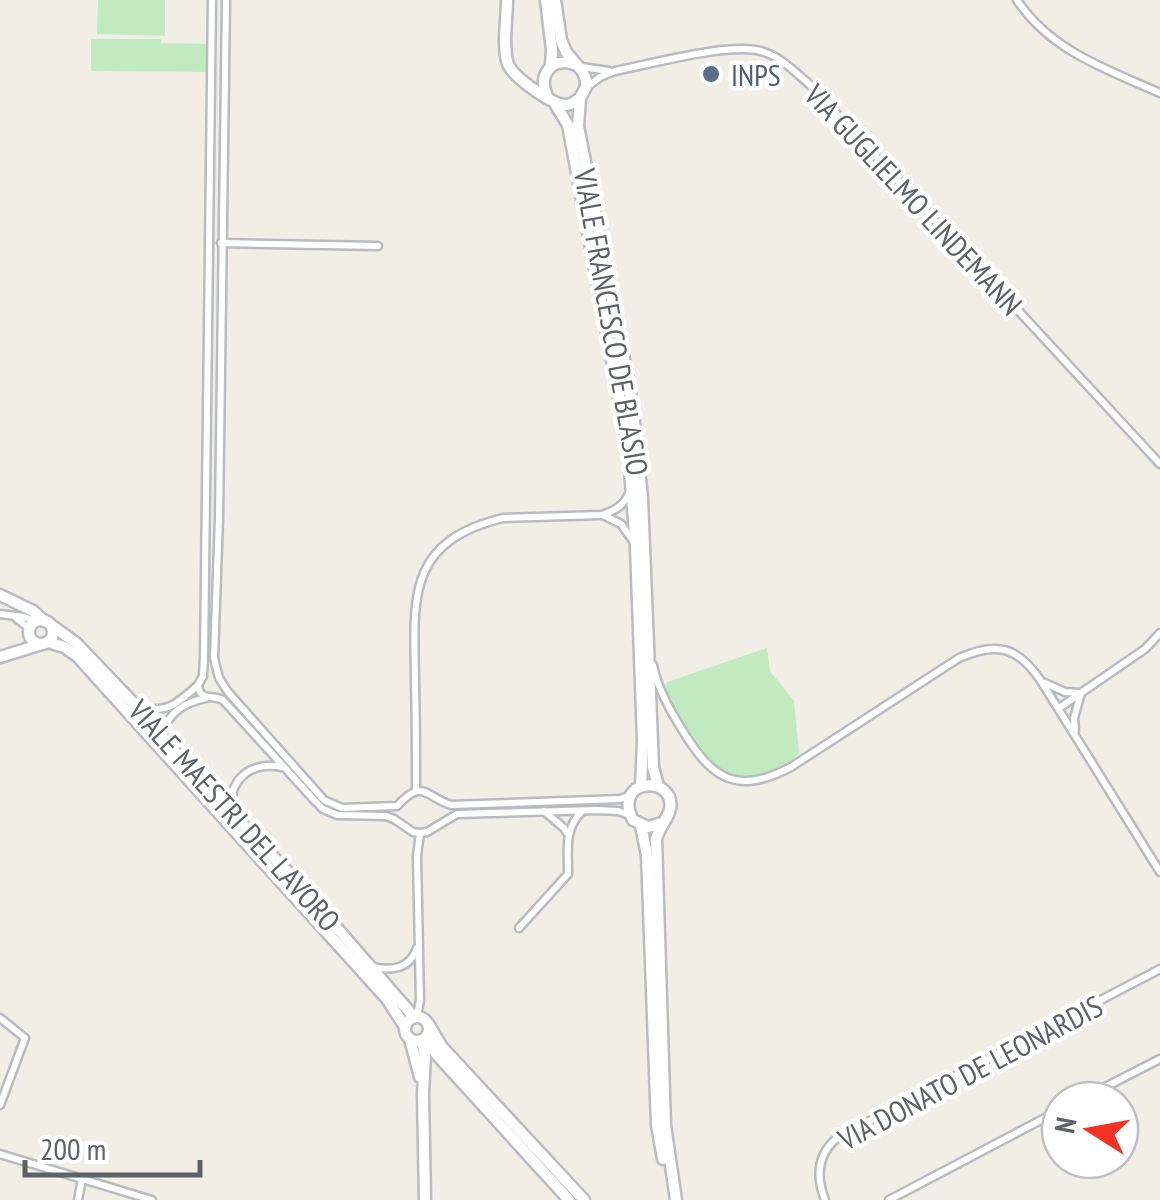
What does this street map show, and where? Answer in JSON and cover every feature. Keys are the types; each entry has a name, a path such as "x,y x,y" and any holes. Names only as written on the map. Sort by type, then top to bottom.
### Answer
{"street":[{"path":"137,707 163,710 198,685 203,676 212,0"},
{"path":"160,735 175,711 185,704 220,693 214,646 226,0"},
{"path":"508,0 507,63 524,83 551,100 568,104 583,92 586,80 561,40 555,0"},
{"path":"546,0 552,50 543,86 551,100"},
{"path":"1017,0 1038,28 1069,51 1160,92"},
{"name":"VIA GUGLIELMO LINDEMANN","path":"577,65 616,71 744,48 782,60 809,84 1160,464"},
{"path":"513,73 529,78 562,61 577,65"},
{"name":"VIA GUGLIELMO LINDEMANN","path":"583,92 600,77 616,71"},
{"name":"VIALE FRANCESCO DE BLASIO","path":"583,92 578,126 635,430 642,498 653,768 658,786"},
{"name":"VIALE FRANCESCO DE BLASIO","path":"551,100 568,125 622,401 636,546 641,786"},
{"path":"221,243 378,246"},
{"path":"416,791 414,611 420,580 433,557 462,532 503,518 602,515 623,504 632,480"},
{"path":"602,515 621,524 636,546"},
{"path":"0,594 33,611 39,623"},
{"path":"0,614 53,630 45,643 0,656"},
{"name":"VIALE MAESTRI DEL LAVORO","path":"570,1200 438,1055 416,1036 387,998 76,656 64,647 30,637 39,623 76,643 137,707 584,1200"},
{"path":"647,626 655,674 669,708 700,758 734,780 752,782 792,768 959,658 991,648 1012,652 1041,681 1160,872"},
{"path":"1059,708 1145,649 1160,633"},
{"path":"203,676 213,674 324,800 342,808 392,807 416,791 429,792 451,806 620,799 641,786 653,784 668,795 669,813 656,839 665,1125 672,1200"},
{"path":"1041,681 1065,692 1081,693"},
{"path":"198,685 200,693 223,700 315,801 330,812 386,816 420,833 456,814 583,810 630,815"},
{"path":"1075,732 1074,718 1081,693"},
{"path":"233,813 232,790 246,773 264,766 284,768"},
{"path":"630,796 628,809 641,826 646,854 658,1125 672,1200"},
{"path":"438,801 442,812 438,824"},
{"path":"402,802 402,824"},
{"path":"519,928 568,874 568,834 583,810"},
{"path":"544,811 568,834"},
{"path":"641,826 662,823"},
{"path":"416,1036 429,1032 422,1020 420,1000 420,833"},
{"path":"372,967 402,966 416,954 419,942"},
{"name":"VIA DONATO DE LEONARDIS","path":"826,1200 820,1185 820,1169 824,1152 837,1138 1160,969"},
{"path":"0,1018 25,1038 0,1104"},
{"path":"422,1020 408,1021 416,1036 423,1092 425,1200"},
{"path":"1119,1080 1160,1059"},
{"path":"889,1200 1040,1121"},
{"path":"0,1154 134,1198 152,1200"},
{"path":"80,1198 82,1179"}],"green space":[{"path":"98,0 165,0 165,36 97,34"},
{"path":"91,39 208,44 207,72 91,71"},
{"path":"767,648 770,671 794,701 799,753 787,766 772,773 734,775 696,745 670,703 667,682"}],"place":[{"name":"INPS","path":"711,74"}]}
